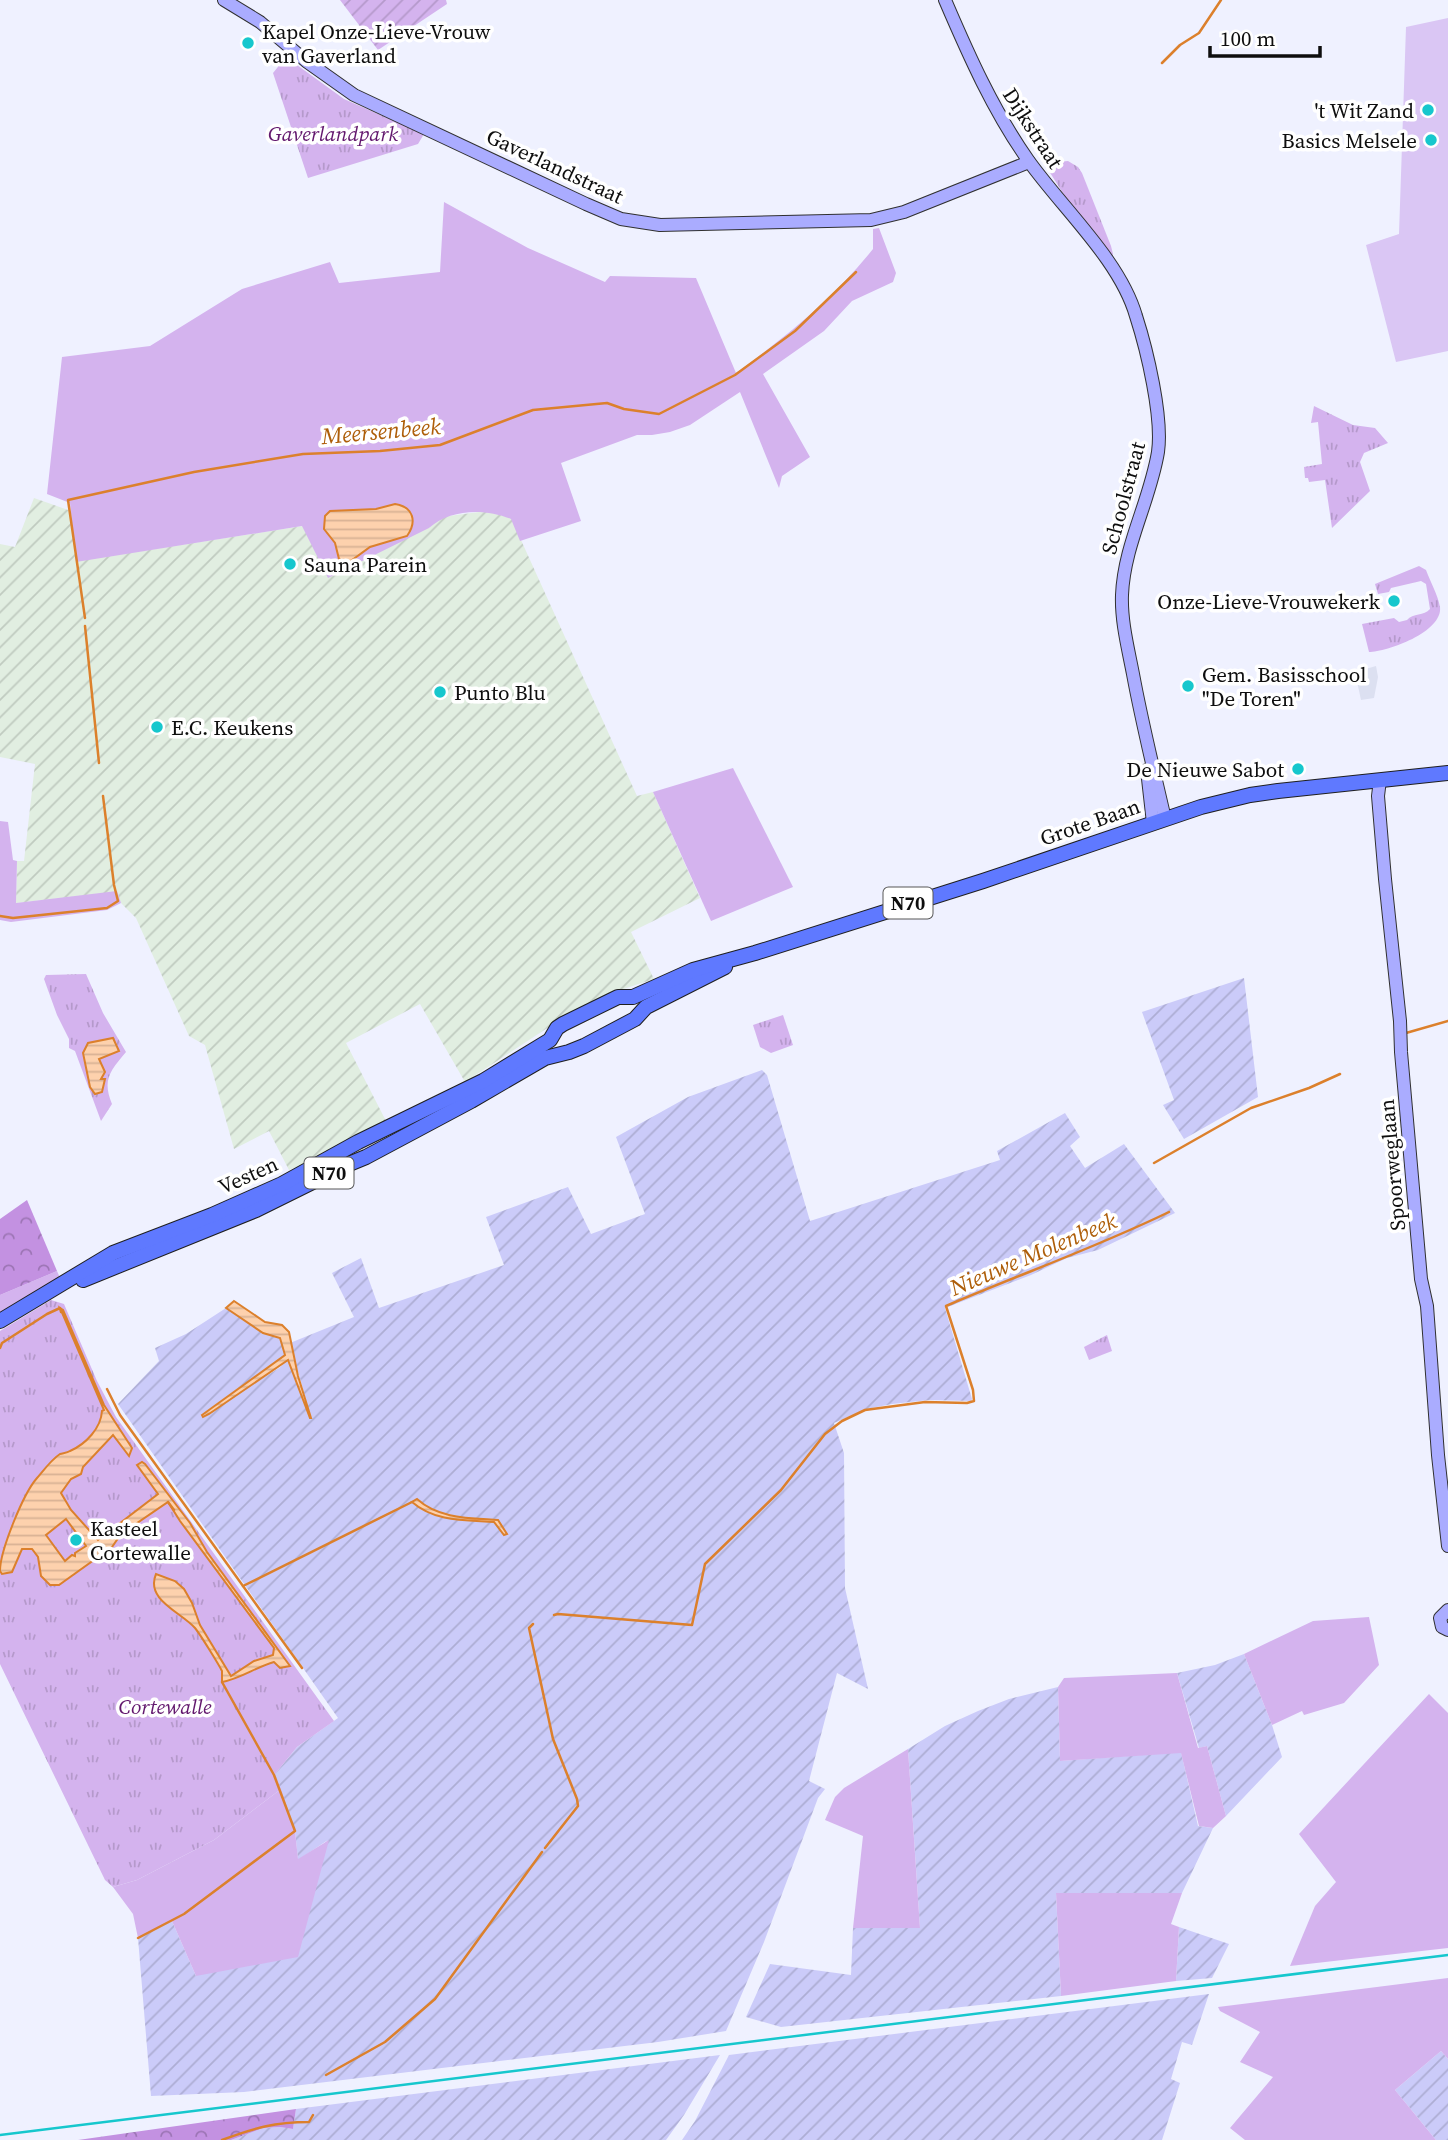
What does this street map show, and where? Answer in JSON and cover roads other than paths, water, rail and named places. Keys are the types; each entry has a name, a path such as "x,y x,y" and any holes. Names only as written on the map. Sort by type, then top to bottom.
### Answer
{"main road":[{"name":"Grote Baan","path":"755,953 984,881 1159,821 1250,795 1448,772"},
{"name":"Vesten","path":"0,1321 113,1253 212,1215 282,1184 358,1142 483,1081 550,1040 557,1028 563,1024 618,997 633,997 669,979 701,973 755,953"},
{"name":"Vesten","path":"0,1329 78,1282 256,1210 366,1157 481,1096 545,1058 584,1046 632,1020 639,1012 701,973"},
{"path":"633,997 639,1012"},
{"path":"550,1040 559,1053"}],"street":[{"name":"Gaverlandstraat","path":"224,0 260,22 306,61 354,95 621,219 683,226 871,220 913,209 1029,162"},
{"name":"Dijkstraat","path":"945,0 986,92 1029,162 1111,265"},
{"name":"Schoolstraat","path":"1111,265 1130,298 1136,315 1159,436 1156,462 1126,558 1122,599 1127,646 1159,821"},
{"name":"Spoorweglaan","path":"1380,780 1378,796 1385,879 1448,1546"},
{"path":"1448,1610 1440,1618 1442,1626 1448,1630"}],"waterway":[{"name":"Meersenbeek","path":"1162,63 1180,45 1199,33 1221,0"},
{"name":"Meersenbeek","path":"85,618 68,500 194,472 303,454 440,445 533,410 607,403 624,409 659,414 735,375 795,331 856,272"},
{"path":"85,626 99,763"},
{"path":"0,916 13,918 107,908 118,901 103,796"},
{"name":"Nieuwe Molenbeek","path":"1406,1033 1448,1021"},
{"name":"Nieuwe Molenbeek","path":"1154,1163 1251,1108 1340,1074"},
{"name":"Nieuwe Molenbeek","path":"554,1615 692,1625 705,1564 781,1490 825,1434 842,1421 865,1410 925,1402 974,1401 973,1390 946,1306 1087,1249 1169,1212"},
{"path":"0,1348 2,1343 47,1314 60,1308 61,1312"},
{"path":"107,1389 120,1415 302,1668"},
{"path":"168,1502 174,1510"},
{"path":"243,1586 412,1502"},
{"name":"Nieuwe Molenbeek","path":"533,1624 529,1628 553,1739 578,1806 545,1848"},
{"path":"138,1938 184,1914 295,1831 274,1775 222,1682"},
{"name":"Nieuwe Molenbeek","path":"326,2075 385,2042 435,1999 542,1852"},
{"name":"Nieuwe Molenbeek","path":"222,2140 265,2127 309,2122 313,2115"}],"railway":[{"path":"0,2135 1448,1955"}],"place":[{"name":"Kapel Onze-Lieve-Vrouw van Gaverland","path":"248,43"},
{"name":"'t Wit Zand","path":"1428,110"},
{"name":"Basics Melsele","path":"1431,140"},
{"name":"Sauna Parein","path":"290,564"},
{"name":"Onze-Lieve-Vrouwekerk","path":"1394,601"},
{"name":"Gem. Basisschool \"De Toren\"","path":"1188,686"},
{"name":"Punto Blu","path":"440,692"},
{"name":"E.C. Keukens","path":"157,727"},
{"name":"De Nieuwe Sabot","path":"1298,769"},
{"name":"Kasteel Cortewalle","path":"76,1540"}],"park label":[{"name":"Gaverlandpark","path":"333,133"},
{"name":"Cortewalle","path":"165,1706"}]}
